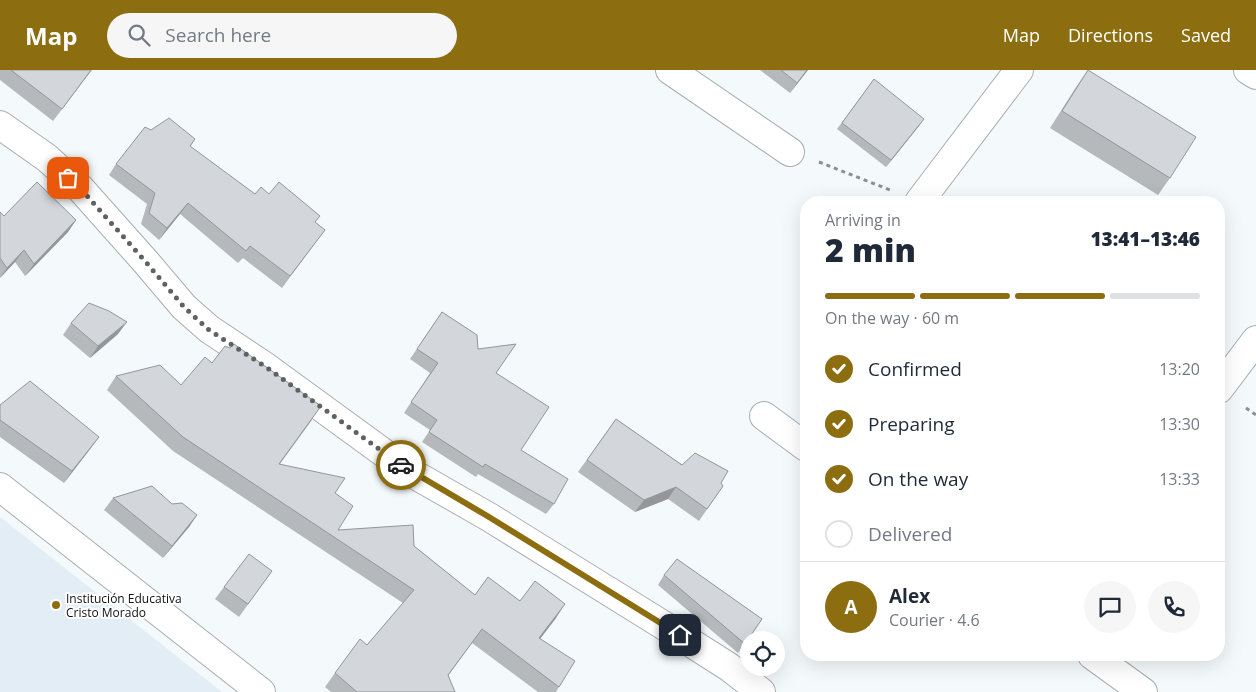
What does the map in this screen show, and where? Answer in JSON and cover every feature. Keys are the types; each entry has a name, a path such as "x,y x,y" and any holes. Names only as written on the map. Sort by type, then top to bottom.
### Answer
{"street":[{"path":"670,70 790,152"},
{"path":"924,196 1019,70"},
{"path":"1248,70 1256,75"},
{"path":"0,125 46,158 80,188 184,307 209,330 266,367 410,472 489,517 663,625 729,667 761,692"},
{"path":"1225,381 1256,340"},
{"path":"764,416 800,443"},
{"path":"0,487 261,692"},
{"path":"1100,661 1143,692"}],"path":[{"path":"790,152 892,191"}],"shaded area":[{"name":"Institución Educativa Cristo Morado","path":"0,517 222,692 0,692"}],"building":[{"path":"11,70 91,70 62,109"},
{"path":"781,70 807,70 797,83"},
{"path":"1088,70 1196,137 1170,178 1062,111"},
{"path":"874,79 924,119 891,160 842,123"},
{"path":"169,118 195,139 190,146 255,194 261,187 269,194 279,182 320,216 315,222 325,230 290,276 250,246 246,251 188,203 167,228 149,213 155,193 116,164 145,127 151,130"},
{"path":"37,182 76,220 34,264 24,250 7,268 0,258 0,212 4,216"},
{"path":"89,303 109,311 127,322 98,346 71,323"},
{"path":"442,312 477,335 478,349 516,344 496,373 549,407 521,450 568,479 554,504 485,464 483,467 429,432 437,420 411,402 438,363 417,349"},
{"path":"234,344 321,406 279,464 345,478 335,493 353,506 338,530 413,525 414,546 475,595 488,577 520,601 535,581 565,604 539,638 575,661 559,687 482,629 448,675 455,692 357,692 335,673 360,639 367,645 414,590 183,437 116,376 160,365 181,385 205,357 212,363 225,346 230,348"},
{"path":"30,381 99,437 72,471 0,420 0,405"},
{"path":"616,419 682,465 695,453 728,471 721,483 723,486 707,509 676,487 644,500 587,460"},
{"path":"152,486 172,504 182,503 197,515 172,546 113,498"},
{"path":"249,554 272,571 248,604 224,587"},
{"path":"677,559 762,619 754,631 740,631 740,640 664,575"}],"way so far":[{"path":"68,178 80,188 184,307 209,330 266,367 401,465"}],"place":[{"name":"Institución Educativa Cristo Morado","path":"56,605"}],"route":[{"path":"401,465 680,635"}]}
